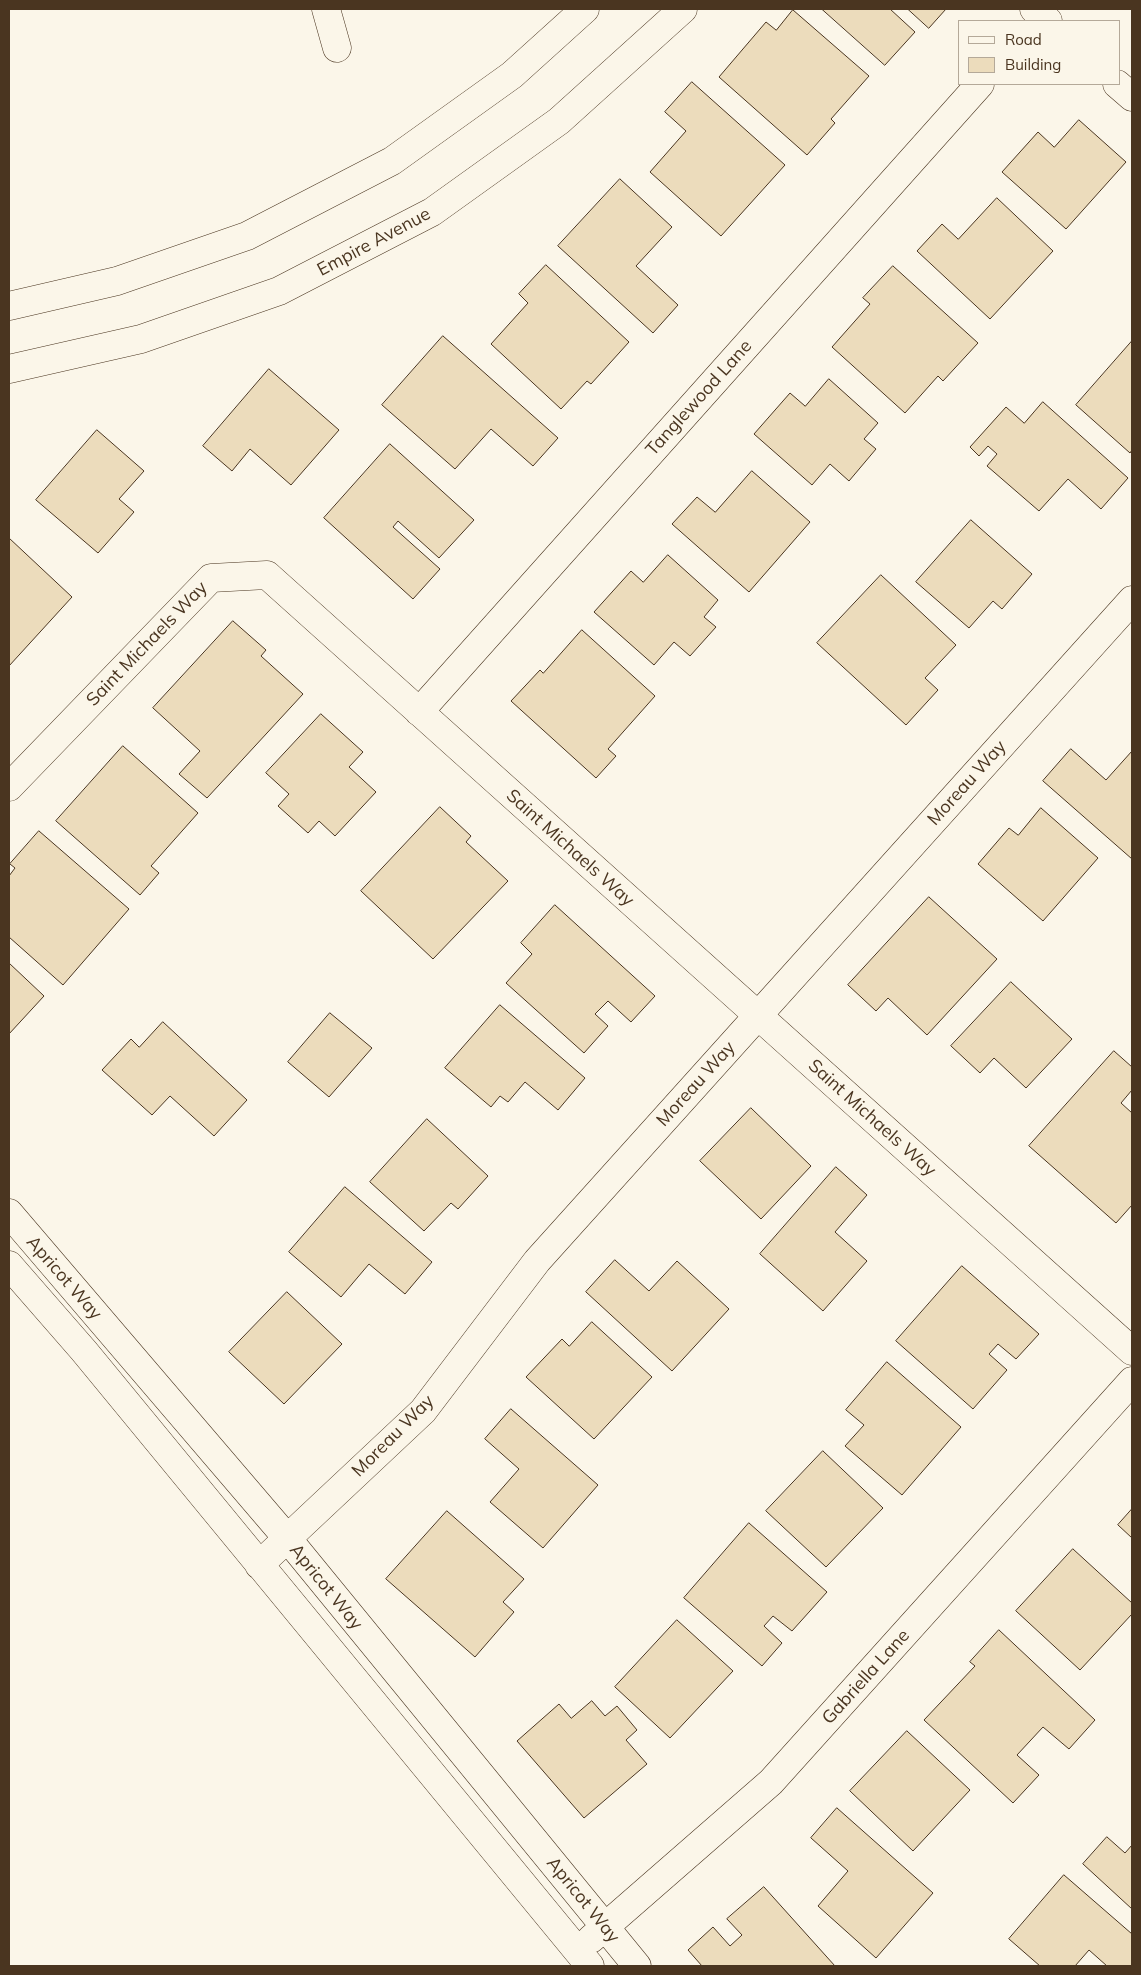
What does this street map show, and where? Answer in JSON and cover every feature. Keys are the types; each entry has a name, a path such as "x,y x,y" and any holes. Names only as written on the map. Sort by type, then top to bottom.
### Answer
{"street":[{"path":"326,9 337,48"},
{"path":"9,306 117,281 247,236 392,161 512,75 585,9"},
{"name":"Empire Avenue","path":"9,369 141,339 279,291 432,212 559,121 683,9"},
{"name":"Tanglewood Lane","path":"419,712 979,85"},
{"path":"1118,85 1132,97"},
{"name":"Saint Michaels Way","path":"9,787 211,578 267,575 1132,1351"},
{"name":"Moreau Way","path":"259,1565 423,1411 537,1261 1132,600"},
{"name":"Apricot Way","path":"9,1213 287,1538 637,1966"},
{"name":"Apricot Way","path":"9,1265 84,1351 584,1959"},
{"name":"Gabriella Lane","path":"584,1959 605,1927 771,1782 1132,1381"}],"building":[{"path":"822,9 890,9 915,32 885,65"},
{"path":"908,9 946,9 929,28"},
{"path":"793,10 869,76 831,119 835,123 807,155 719,77 766,22 776,30"},
{"path":"692,82 785,165 721,236 650,172 686,131 665,112"},
{"path":"1079,120 1126,162 1066,229 1002,172 1038,132 1054,147"},
{"path":"620,179 672,227 636,266 678,305 653,333 558,246"},
{"path":"997,198 1053,251 990,319 917,251 942,224 958,239"},
{"path":"546,265 629,342 591,384 587,381 561,409 491,344 528,303 519,294"},
{"path":"893,266 978,343 943,381 938,376 905,413 832,347 870,304 863,298"},
{"path":"443,336 558,438 533,466 491,429 455,469 382,405"},
{"path":"1132,341 1132,450 1130,453 1076,405"},
{"path":"269,369 339,430 291,485 250,449 232,471 203,446"},
{"path":"829,379 878,423 864,439 876,449 849,481 830,464 812,485 754,434 790,393 805,406"},
{"path":"1043,402 1128,478 1101,509 1068,479 1039,511 987,466 997,454 988,446 979,456 970,447 1006,407 1024,423"},
{"path":"97,430 144,471 119,499 134,512 98,553 36,500"},
{"path":"390,444 474,520 439,558 398,521 393,527 440,569 413,599 324,518"},
{"path":"752,471 810,522 749,592 672,524 697,497 715,512"},
{"path":"971,520 1032,574 1002,609 993,601 969,628 916,582"},
{"path":"9,538 72,597 9,666"},
{"path":"668,555 718,600 704,617 716,627 690,656 674,642 654,665 594,612 631,571 643,582"},
{"path":"881,575 956,645 925,678 938,690 906,725 817,643"},
{"path":"233,621 266,650 261,656 303,694 207,798 179,774 200,751 153,708"},
{"path":"582,630 655,696 608,749 616,756 596,778 511,701 540,670 543,673"},
{"path":"321,714 363,752 349,767 376,792 335,836 319,821 308,833 278,806 289,794 266,773"},
{"path":"123,746 198,813 151,866 159,873 140,895 56,821"},
{"path":"1071,749 1106,780 1132,751 1132,859 1043,781"},
{"path":"440,807 471,836 466,842 508,881 433,959 361,891"},
{"path":"1041,808 1098,858 1043,921 978,864 1009,828 1018,835"},
{"path":"39,831 129,909 63,985 9,937 9,876 15,868 10,864"},
{"path":"929,897 997,959 927,1035 888,998 876,1011 848,985"},
{"path":"555,905 655,996 631,1022 608,1001 595,1014 608,1026 584,1053 506,983 532,954 521,943"},
{"path":"9,963 44,996 9,1034"},
{"path":"1011,982 1072,1039 1026,1088 994,1058 980,1073 951,1046"},
{"path":"500,1005 585,1078 558,1110 525,1082 508,1102 500,1096 491,1107 445,1068"},
{"path":"330,1013 372,1048 329,1097 288,1062"},
{"path":"163,1022 247,1100 214,1136 170,1096 152,1115 102,1070 131,1039 139,1047"},
{"path":"1114,1051 1132,1067 1132,1090 1121,1103 1132,1113 1132,1205 1116,1223 1029,1146"},
{"path":"751,1108 811,1166 761,1219 700,1161"},
{"path":"427,1119 488,1176 458,1209 451,1203 424,1231 370,1182"},
{"path":"836,1167 867,1195 835,1232 867,1261 823,1311 760,1254"},
{"path":"345,1187 432,1262 405,1294 369,1264 341,1297 289,1252"},
{"path":"615,1260 649,1291 677,1261 729,1309 672,1371 586,1292"},
{"path":"962,1266 1039,1334 1016,1359 998,1344 989,1354 1007,1370 973,1409 896,1341"},
{"path":"287,1292 342,1344 284,1404 229,1352"},
{"path":"592,1322 652,1377 594,1439 526,1377 562,1339 569,1346"},
{"path":"887,1362 961,1427 902,1495 845,1446 864,1425 846,1410"},
{"path":"511,1409 598,1485 543,1548 490,1502 519,1469 485,1439"},
{"path":"823,1451 883,1508 826,1567 766,1511"},
{"path":"1132,1509 1132,1538 1118,1525"},
{"path":"447,1511 524,1579 503,1602 514,1612 475,1657 386,1579"},
{"path":"749,1523 827,1592 792,1631 773,1616 764,1626 782,1643 762,1666 684,1598"},
{"path":"1073,1549 1132,1603 1132,1614 1080,1670 1016,1611"},
{"path":"677,1620 733,1671 670,1738 615,1687"},
{"path":"999,1630 1095,1720 1069,1749 1043,1727 1017,1755 1039,1775 1013,1803 924,1720 975,1666 970,1662"},
{"path":"592,1701 605,1716 617,1706 637,1730 626,1740 647,1764 584,1818 517,1741 559,1704 571,1718"},
{"path":"907,1731 970,1790 913,1851 850,1791"},
{"path":"837,1808 933,1893 876,1958 818,1906 848,1871 811,1838"},
{"path":"1107,1837 1125,1853 1132,1845 1132,1909 1083,1864"},
{"path":"1064,1875 1132,1934 1132,1966 1107,1966 1089,1950 1075,1966 1040,1966 1009,1939"},
{"path":"764,1887 835,1966 702,1966 688,1950 713,1927 730,1946 742,1935 727,1919"}]}
